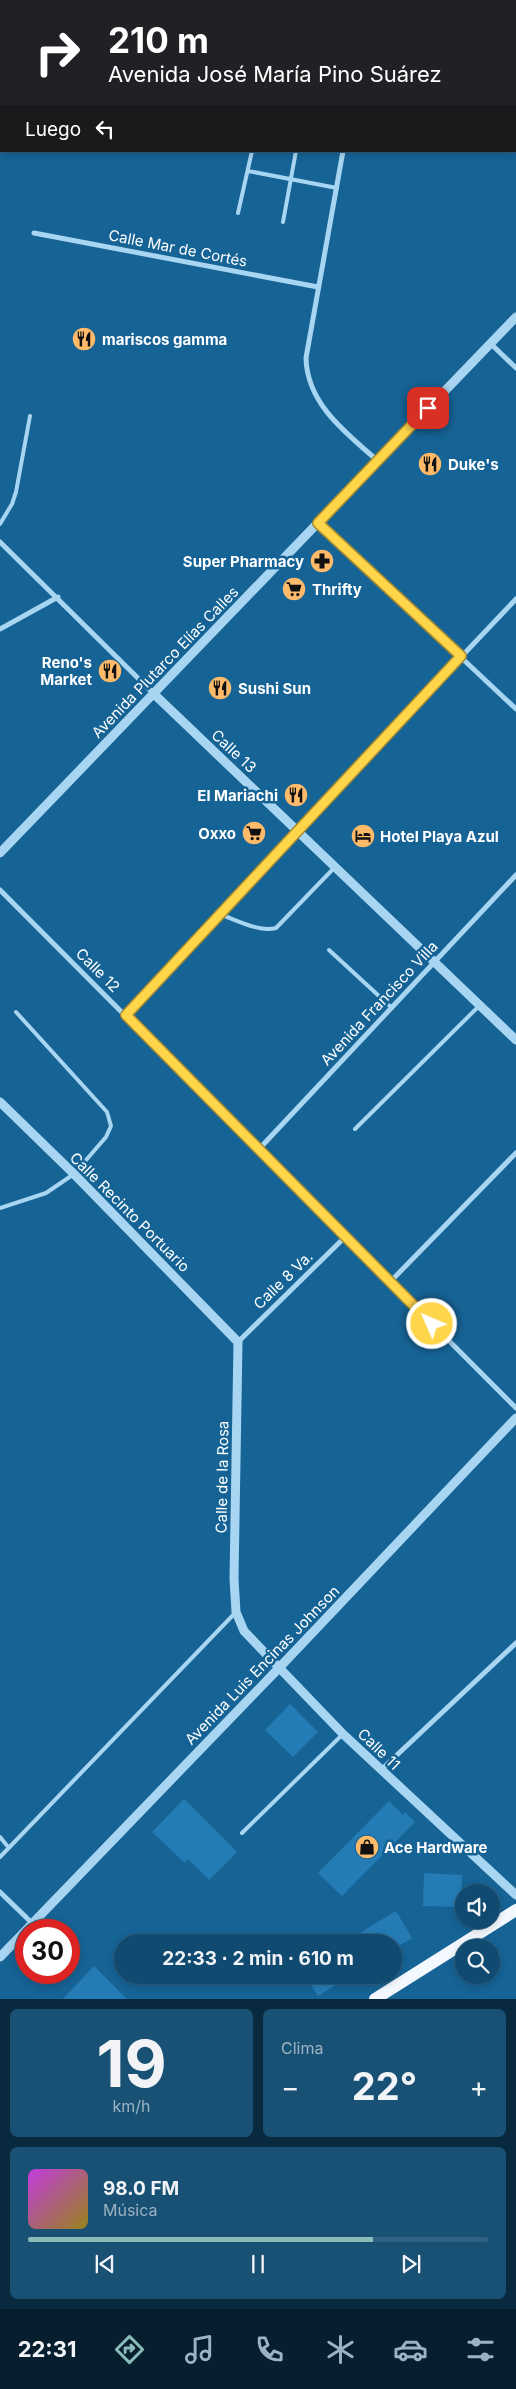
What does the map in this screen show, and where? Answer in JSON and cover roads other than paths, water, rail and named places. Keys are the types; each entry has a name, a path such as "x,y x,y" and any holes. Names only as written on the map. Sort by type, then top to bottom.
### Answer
{"main road":[{"path":"375,1999 516,1910"}],"street":[{"path":"343,152 306,358 309,382 314,394 327,411 378,461"},
{"name":"Calle Mar de Cortés","path":"34,233 318,287"},
{"name":"Avenida Plutarco Elías Calles","path":"0,852 516,317"},
{"path":"490,343 516,368"},
{"path":"318,523 516,709"},
{"name":"Calle 13","path":"0,542 154,694 516,1040"},
{"path":"0,629 58,598"},
{"path":"126,1015 297,830 516,600"},
{"name":"Avenida Francisco Villa","path":"260,1148 516,875"},
{"name":"Calle 12","path":"0,890 260,1148 345,1237 516,1408"},
{"name":"Calle Recinto Portuario","path":"0,1102 74,1174 238,1342"},
{"path":"390,1282 516,1153"},
{"name":"Calle 8 Va.","path":"238,1342 345,1237"},
{"name":"Calle de la Rosa","path":"236,1612 234,1579 238,1342"},
{"name":"Avenida Luis Encinas Johnson","path":"38,1919 516,1418"},
{"name":"Calle 11","path":"236,1612 244,1631 278,1669 381,1770 516,1895"},
{"path":"381,1770 516,1643"},
{"path":"0,1892 28,1919"},
{"name":"Avenida Luis Encinas Johnson","path":"0,1957 15,1942"}],"lane":[{"path":"238,213 252,152"},
{"path":"284,222 296,152"},
{"path":"248,171 337,188"},
{"path":"0,524 12,504 16,492 30,416"},
{"path":"219,914 262,929 270,930 276,928 335,866"},
{"path":"329,950 392,1008"},
{"path":"355,1129 480,1005"},
{"path":"0,1208 46,1193 74,1174 106,1137 111,1126 108,1112 16,1012"},
{"path":"0,1857 236,1612"},
{"path":"242,1833 344,1734"},
{"path":"0,1837 9,1848"}],"place":[{"name":"mariscos gamma","path":"84,339"},
{"name":"Duke's","path":"430,464"},
{"name":"Super Pharmacy","path":"322,561"},
{"name":"Thrifty","path":"294,589"},
{"name":"Reno's Market","path":"110,671"},
{"name":"Sushi Sun","path":"220,688"},
{"name":"El Mariachi","path":"296,795"},
{"name":"Oxxo","path":"254,833"},
{"name":"Hotel Playa Azul","path":"363,836"},
{"name":"Ace Hardware","path":"367,1847"}]}
